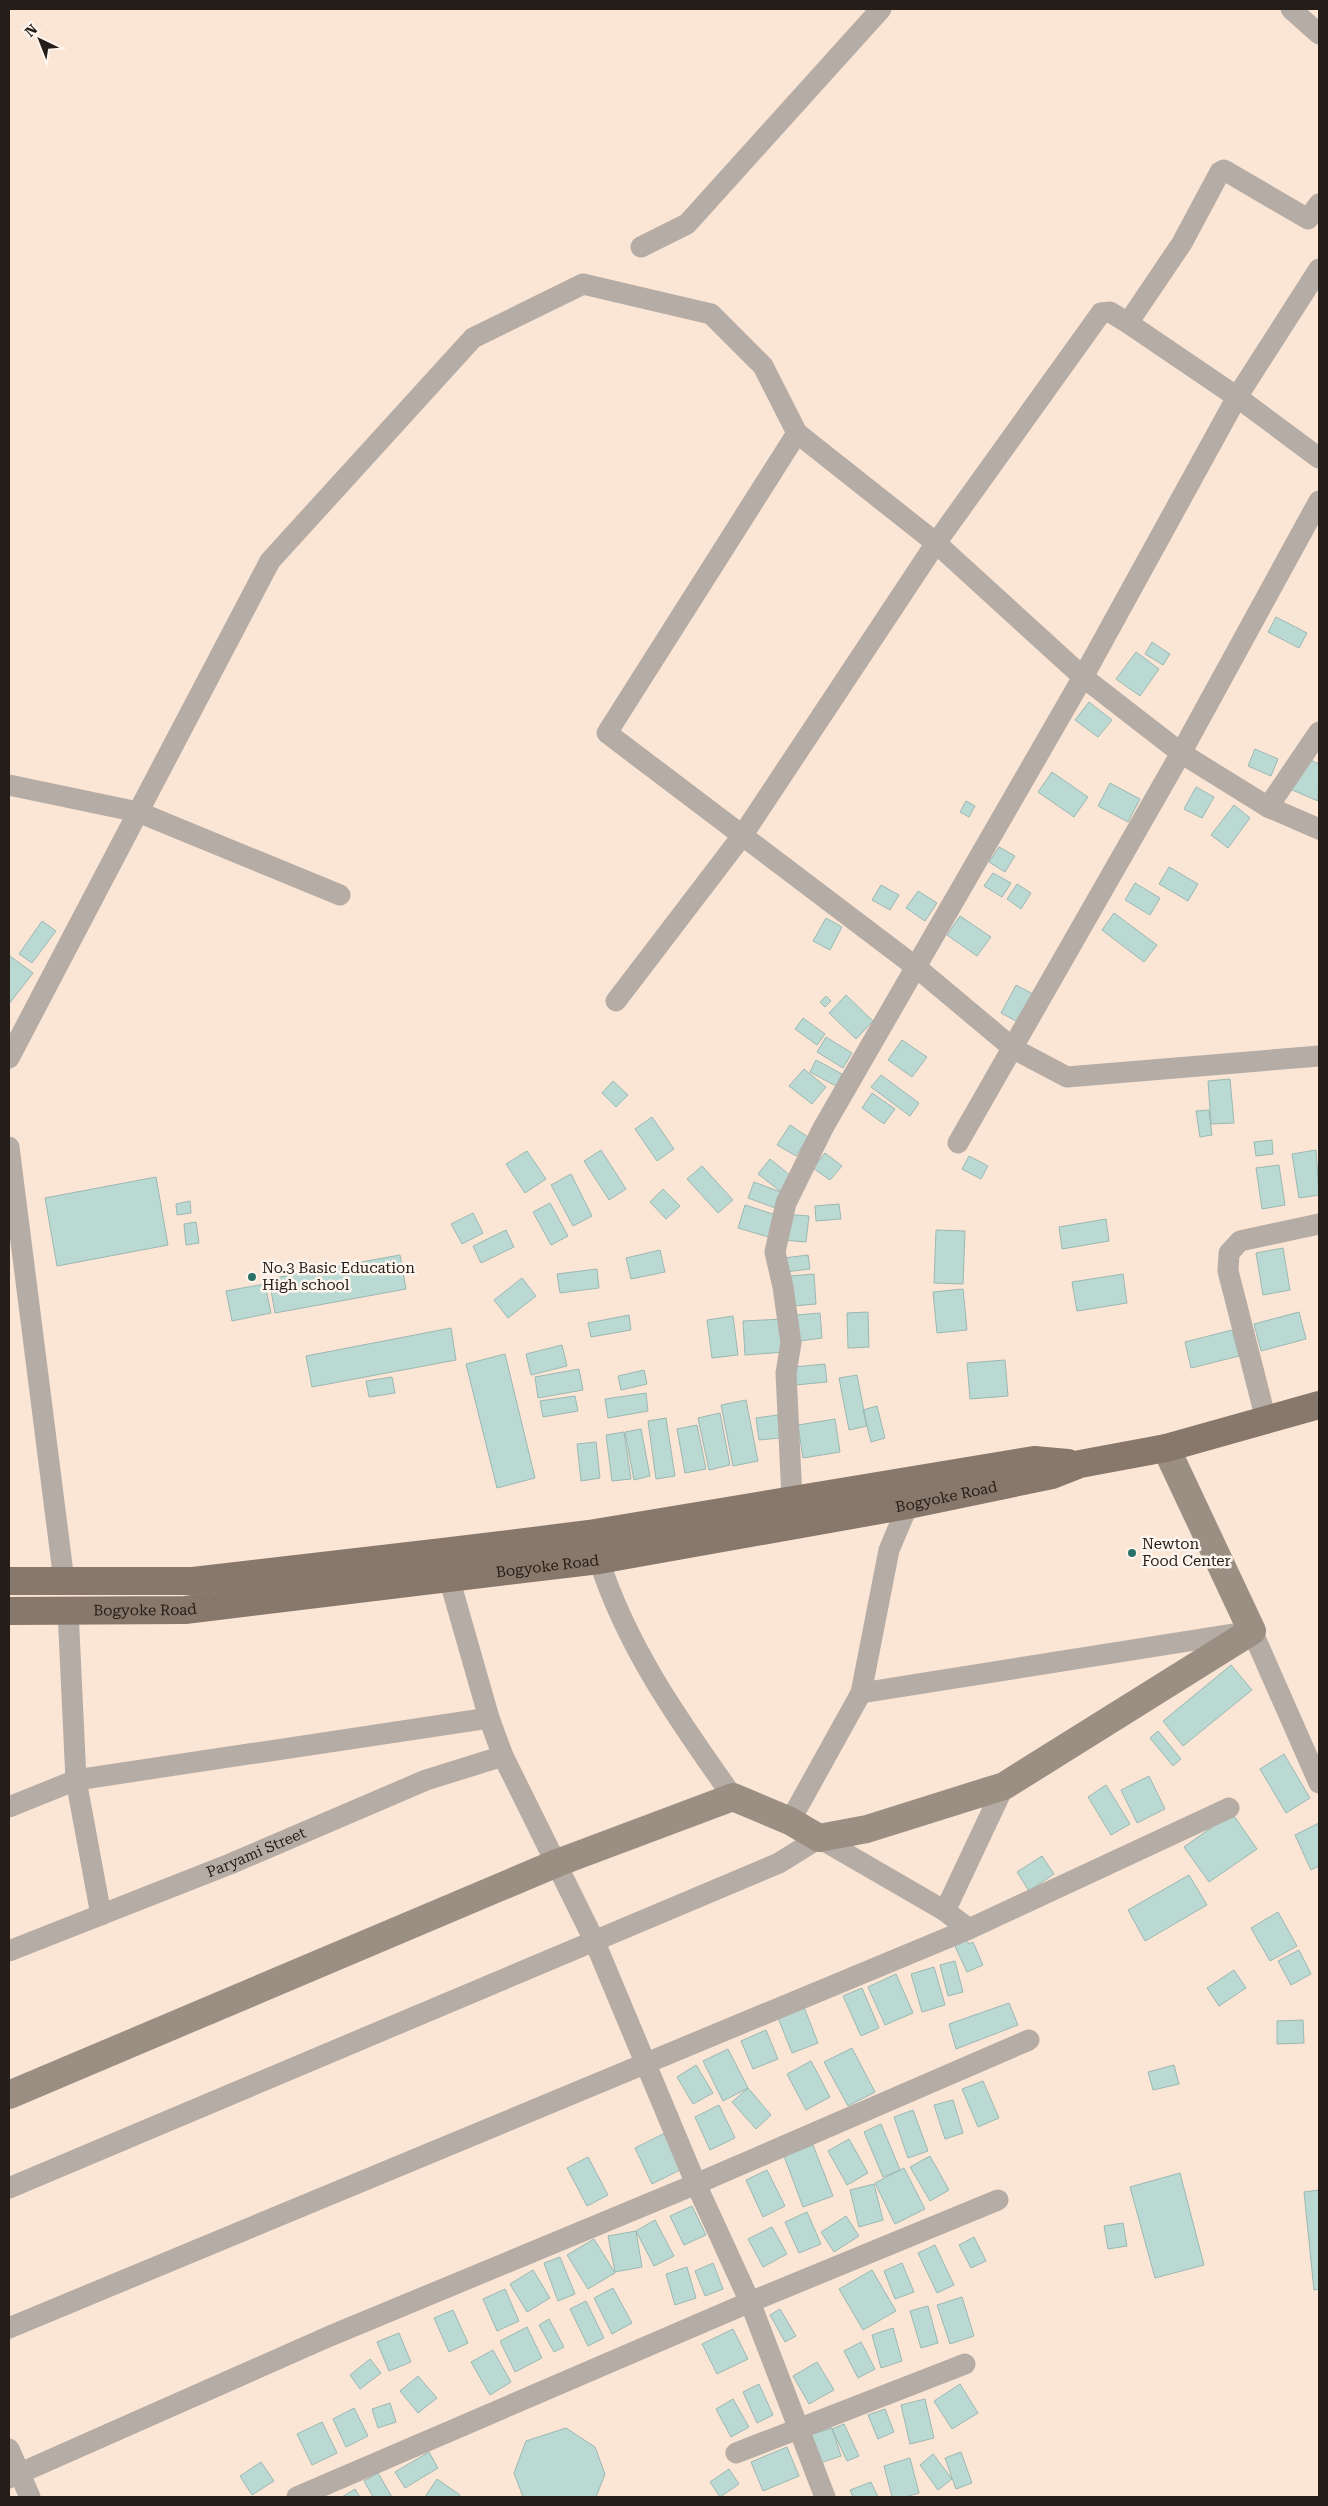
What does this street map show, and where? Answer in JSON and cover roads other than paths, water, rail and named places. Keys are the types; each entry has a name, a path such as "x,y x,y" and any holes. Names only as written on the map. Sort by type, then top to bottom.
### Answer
{"main road":[{"name":"Bogyoke Road","path":"9,1611 185,1610 599,1560 908,1505 1052,1476 1080,1464 1166,1448 1319,1405"},
{"name":"Bogyoke Road","path":"9,1581 202,1580 589,1534 1034,1460 1080,1464"}],"street":[{"path":"641,247 687,224 881,9"},
{"path":"1291,9 1319,34"},
{"path":"1128,323 1182,243 1220,172 1224,170 1315,218"},
{"path":"792,1499 786,1373 791,1343 783,1287 775,1252 786,1203 823,1128 1083,677 1237,397 1319,269"},
{"path":"9,1058 270,561 473,338 583,284 711,314 763,366 797,433 936,544 1083,677 1181,753 1268,807 1319,829"},
{"path":"616,1001 742,836 936,544 1101,313 1110,312 1128,323 1237,397 1319,458"},
{"path":"797,433 607,732 916,967 1014,1049 1067,1077 1319,1056"},
{"path":"958,1143 1014,1049 1181,753 1319,501"},
{"path":"1268,807 1319,732"},
{"path":"9,785 138,812 340,895"},
{"path":"9,1146 64,1581"},
{"path":"1266,1420 1228,1271 1229,1253 1240,1241 1319,1224"},
{"path":"1166,1448 1252,1631 1319,1783"},
{"path":"790,1821 860,1693 889,1550 908,1505"},
{"path":"599,1560 611,1599 644,1666 687,1732 733,1796 790,1821 945,1911 969,1929"},
{"path":"449,1578 489,1718 503,1756 594,1940 696,2184 750,2302 824,2497"},
{"path":"68,1610 76,1780 101,1915"},
{"path":"860,1693 1252,1631"},
{"path":"9,2188 779,1863 819,1838 867,1829 1004,1786 1252,1631"},
{"path":"9,1807 76,1780 489,1718"},
{"name":"Paryami Street","path":"9,1951 230,1864 426,1780 503,1756"},
{"path":"945,1911 1004,1786"},
{"path":"9,2095 557,1863 733,1796"},
{"path":"9,2328 969,1929 1228,1808"},
{"path":"14,2475 330,2336 696,2184 1029,2040"},
{"path":"297,2497 750,2302 998,2200"},
{"path":"736,2453 965,2364"},
{"path":"9,2449 14,2475 30,2497"}],"place":[{"name":"No.3 Basic Education High school","path":"252,1277"},
{"name":"Newton Food Center","path":"1132,1553"}]}
